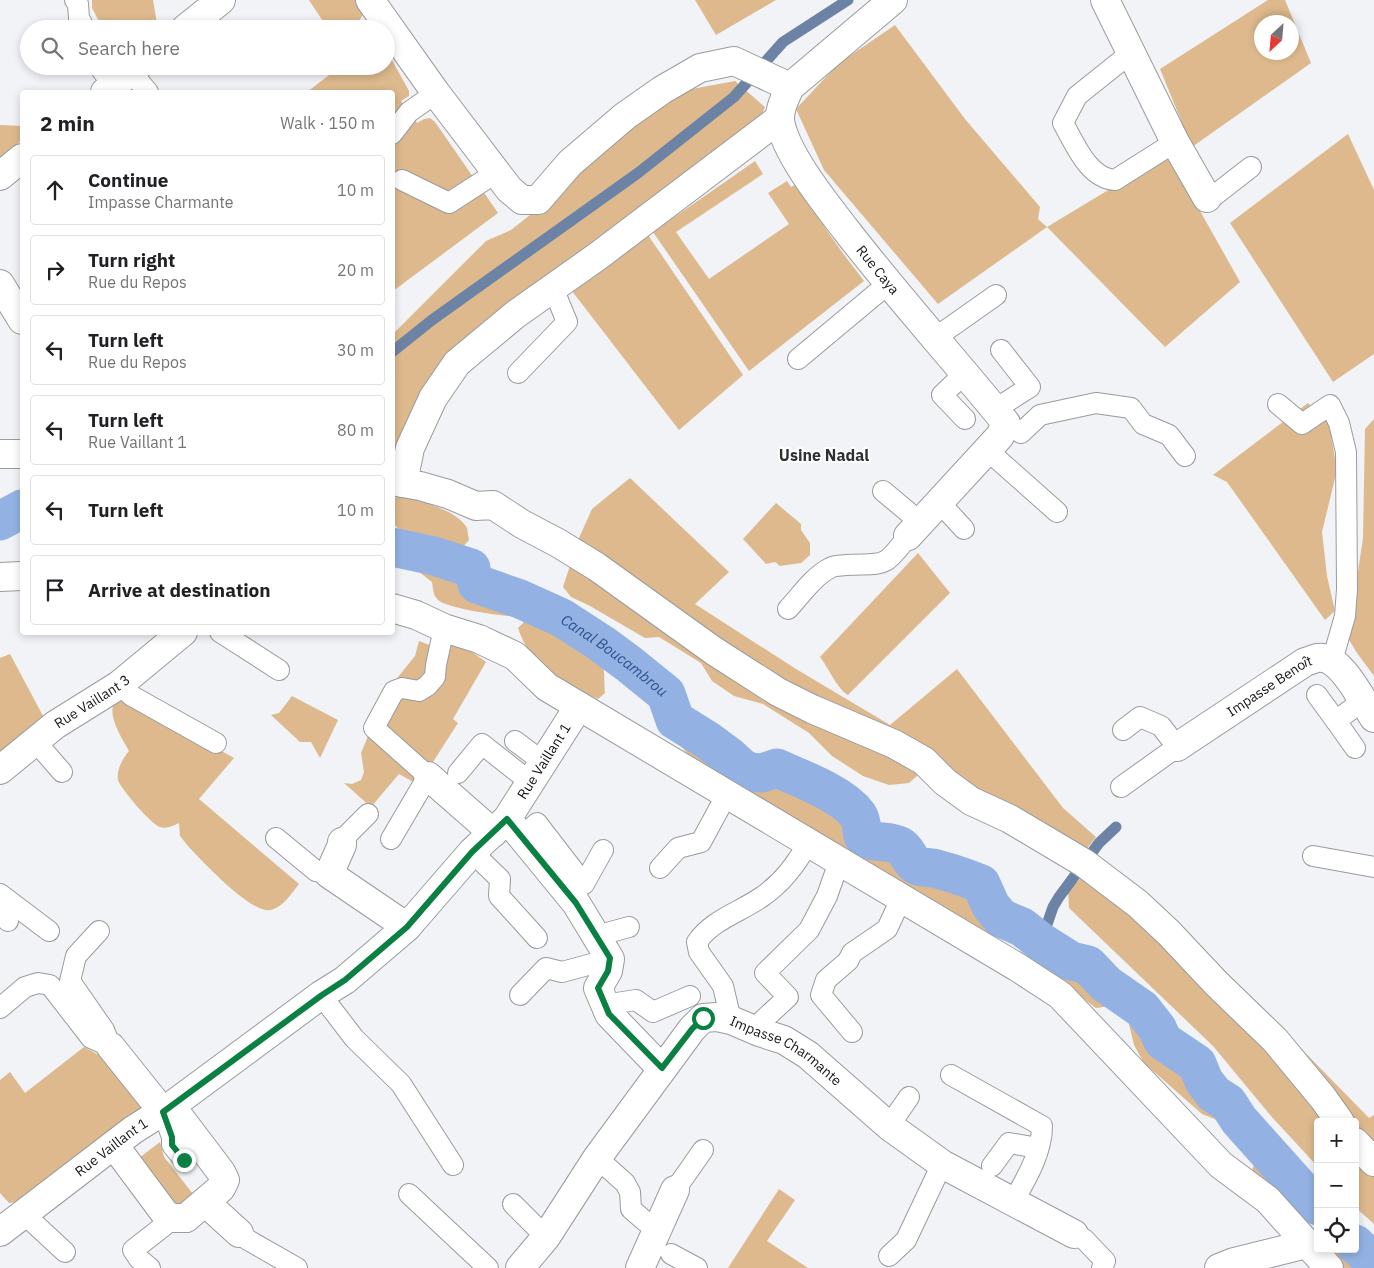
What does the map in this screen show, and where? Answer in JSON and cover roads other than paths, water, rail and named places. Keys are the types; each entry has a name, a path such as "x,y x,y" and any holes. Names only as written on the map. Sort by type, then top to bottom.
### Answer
{"street":[{"path":"196,20 221,0"},
{"path":"893,0 790,87 784,101 780,119 516,314 457,363 433,398 410,448 398,482 448,494 476,506 493,504 522,524 597,567 714,651 778,692 812,709 894,744 924,761 945,782 971,801 1010,819 1084,863 1138,904 1169,932 1216,983 1275,1040 1337,1118"},
{"path":"1105,0 1175,142 1207,198"},
{"path":"395,41 509,189 522,200 538,200 570,163 625,116 662,90 700,68 734,61 790,87"},
{"name":"Rue Caya","path":"780,119 788,145 816,192 888,283 1000,417"},
{"path":"0,176 20,160"},
{"path":"0,284 20,317"},
{"path":"914,529 1000,436 1000,417"},
{"path":"0,454 20,454"},
{"path":"0,577 20,576"},
{"path":"395,609 479,639 515,656 547,687 1017,967 1060,995 1221,1165 1268,1200 1329,1268"},
{"name":"Rue Vaillant 3","path":"0,770 55,725 119,685 179,635"},
{"name":"Impasse Benoît","path":"1177,747 1306,662 1318,658 1332,661 1343,670 1368,710"},
{"name":"Rue Vaillant 1","path":"8,1221 345,980 407,927 472,852 507,830 537,772 579,706"},
{"path":"428,776 507,830 576,903 603,947 608,971 598,988 604,1005 609,1014 662,1068"},
{"path":"342,842 329,874 407,927"},
{"name":"Impasse Charmante","path":"520,1268 546,1237 597,1158 692,1029 703,1018 718,1017 784,1040 808,1055 889,1126 942,1164 1074,1234"},
{"path":"110,1047 167,1109 221,1172 225,1180 221,1188 186,1218 174,1218 166,1215 114,1145"},
{"path":"1359,1146 1374,1162"},
{"path":"640,1268 675,1190"},
{"path":"205,1202 239,1232"},
{"path":"1219,1268 1234,1262 1307,1244"}],"lane":[{"path":"79,1 80,20"},
{"path":"1132,55 1122,60 1077,96 1064,123 1089,167 1106,180 1115,180 1175,142"},
{"path":"395,132 409,112 436,93"},
{"path":"1207,198 1252,168"},
{"path":"402,180 449,203 497,172"},
{"path":"798,358 888,283"},
{"path":"518,373 568,322 553,288"},
{"path":"934,338 996,295"},
{"path":"1001,350 1030,387 1000,417 1021,433 1040,416 1096,403 1131,408 1143,424 1169,435 1185,456"},
{"path":"964,374 942,395 965,418"},
{"path":"1278,404 1302,424 1330,405 1339,423 1346,452 1347,589 1345,616 1332,661"},
{"path":"986,449 1057,512"},
{"path":"788,609 821,574 832,566 872,566 886,562 896,552 914,529 884,491"},
{"path":"939,502 964,529"},
{"path":"391,839 428,776 374,728 394,691 402,688 419,690 427,686 435,678 444,628"},
{"path":"225,635 279,670"},
{"path":"119,685 132,696 216,743"},
{"path":"1317,695 1355,748"},
{"path":"1336,721 1368,710"},
{"path":"1121,787 1177,747 1161,726 1140,717 1123,730"},
{"path":"515,741 537,772"},
{"path":"35,742 62,772"},
{"path":"458,773 482,744 537,772"},
{"path":"660,868 678,848 701,842 727,794"},
{"path":"342,842 368,814"},
{"path":"507,830 537,823 584,884 603,850"},
{"path":"276,838 316,870 329,874"},
{"path":"731,1020 723,986 699,952 697,942 710,926 764,896 798,862 808,843"},
{"path":"472,852 500,879 499,896 537,938"},
{"path":"1313,856 1374,867"},
{"path":"759,1032 762,1020 788,996 765,973 809,930 828,896 840,862"},
{"path":"0,894 49,931"},
{"path":"852,1032 821,995 826,980 848,961 852,953 887,929 901,898"},
{"path":"520,995 546,968 562,972 603,947 629,927"},
{"path":"99,931 76,956 70,981 104,1030 110,1047"},
{"path":"0,1008 25,987 38,983 50,985 91,1038 110,1047"},
{"path":"322,995 354,1038 402,1084 453,1165"},
{"path":"604,1005 636,1000 654,1012 690,996"},
{"path":"951,1075 1042,1126 1042,1136 1029,1174 1013,1202"},
{"path":"889,1126 908,1098"},
{"path":"167,1109 172,1145 184,1160"},
{"path":"992,1166 1009,1143 1038,1148"},
{"path":"675,1190 704,1150"},
{"path":"597,1158 625,1183 630,1192 631,1209 646,1222 658,1227"},
{"path":"889,1256 906,1240 942,1164"},
{"path":"409,1194 488,1268"},
{"path":"513,1204 546,1237"},
{"path":"150,1268 139,1259 133,1250 165,1225 166,1215"},
{"path":"8,1221 65,1252"},
{"path":"239,1232 248,1240 297,1268"},
{"path":"1074,1234 1084,1240 1105,1261 1102,1268"},
{"path":"671,1254 697,1268"}],"waterway":[{"path":"395,350 432,320 638,173 734,97 783,42 848,0"},
{"name":"Canal Boucambrou","path":"0,521 20,510"},
{"name":"Canal Boucambrou","path":"395,548 434,556 471,568"},
{"name":"Canal Boucambrou","path":"477,584 520,599 562,618 602,644 666,694 675,720 707,740 742,768 750,772 762,773 777,768 820,787 842,800 857,814 860,819 863,836 868,839 900,846 918,866 935,868 981,884 991,906 1001,918 1022,927 1071,961 1088,965 1106,984 1142,1009 1157,1028 1163,1041 1197,1064 1204,1081 1214,1094 1228,1103 1239,1120 1314,1202"},
{"path":"1041,942 1053,907 1059,897 1099,843 1116,827"},
{"name":"Canal Boucambrou","path":"1359,1248 1374,1262"}],"district":[{"name":"Usine Nadal","path":"824,455"}]}
